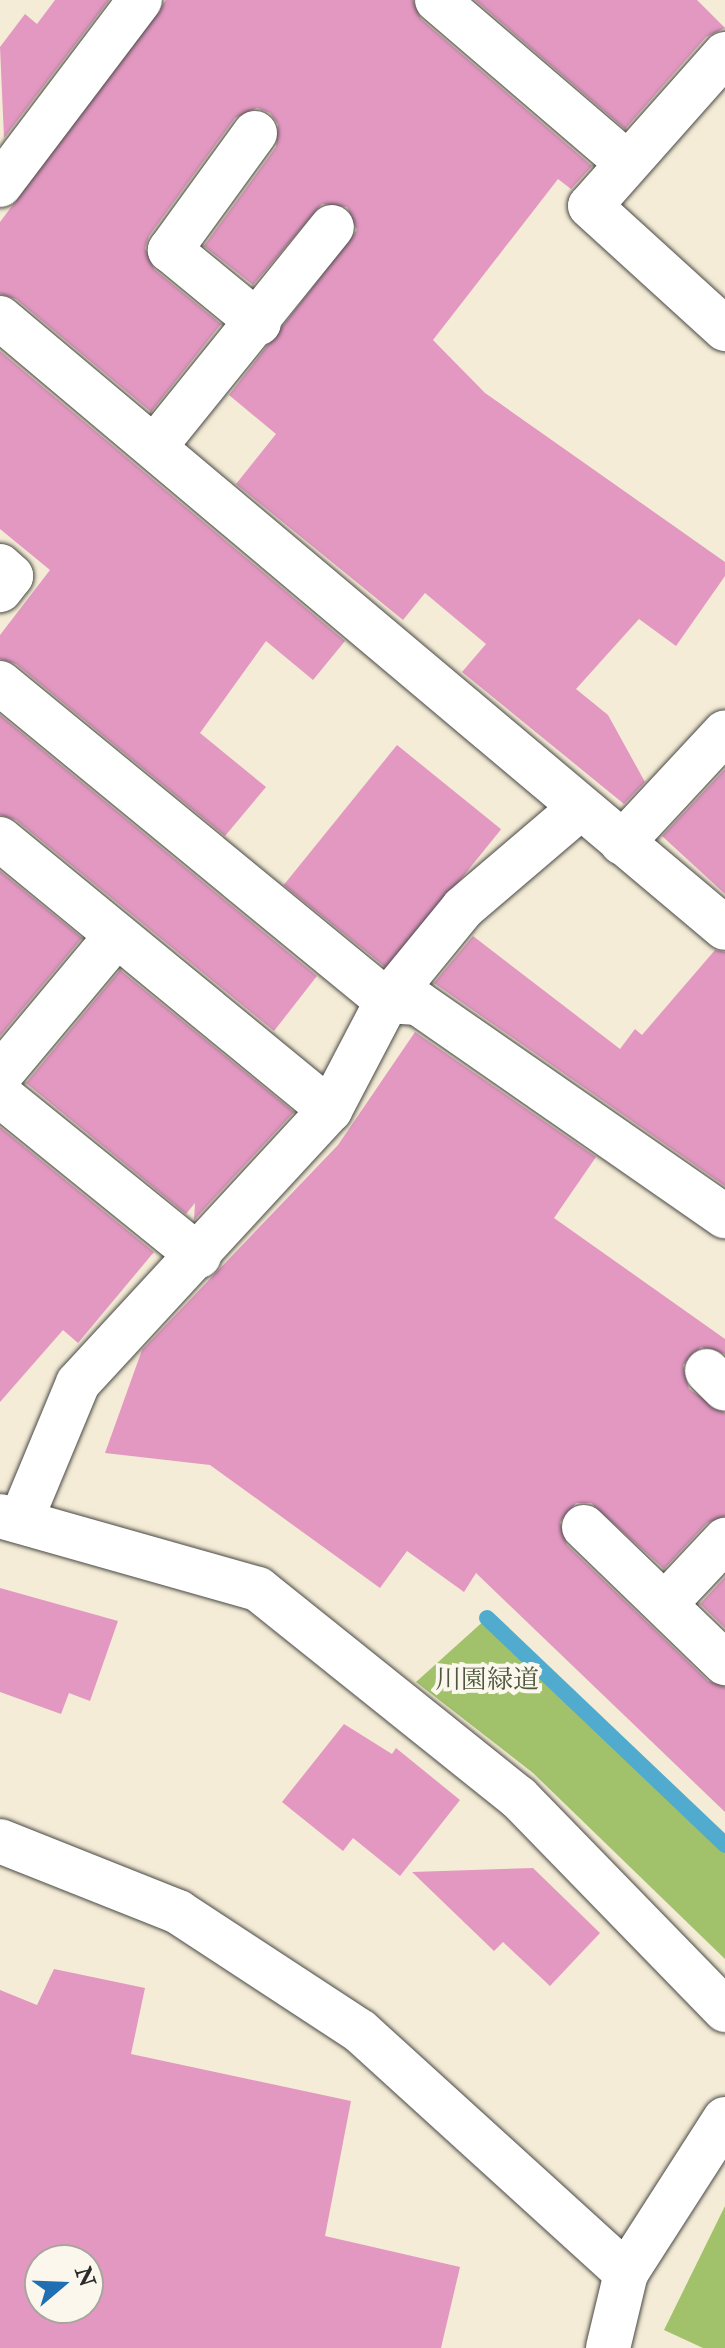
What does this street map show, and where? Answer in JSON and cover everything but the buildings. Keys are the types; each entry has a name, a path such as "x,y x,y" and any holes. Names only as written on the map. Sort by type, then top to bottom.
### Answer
{"street":[{"path":"0,185 140,0"},
{"path":"437,0 626,162"},
{"path":"719,77 626,162 590,206 725,329"},
{"path":"255,133 170,250 259,323"},
{"path":"156,445 259,323 332,227"},
{"path":"0,318 156,445 725,928"},
{"path":"0,566 11,576 0,590"},
{"path":"0,683 387,1001 418,1003 725,1216"},
{"path":"622,843 725,732"},
{"path":"580,808 463,908 387,1001 330,1110 199,1256 78,1383 10,1518 258,1589 519,1798 725,2010"},
{"path":"0,839 330,1110"},
{"path":"0,1075 117,935"},
{"path":"0,1095 199,1256"},
{"path":"584,1527 725,1663"},
{"path":"665,1604 725,1540"},
{"path":"0,1841 178,1912 360,2031 626,2273"},
{"path":"608,2348 626,2273 725,2119"}],"green space":[{"name":"川園緑道","path":"487,1618 725,1845 725,1959 533,1773 416,1682"},
{"path":"725,2206 725,2348 703,2348 664,2330"}],"waterway":[{"path":"487,1618 725,1845"}]}
